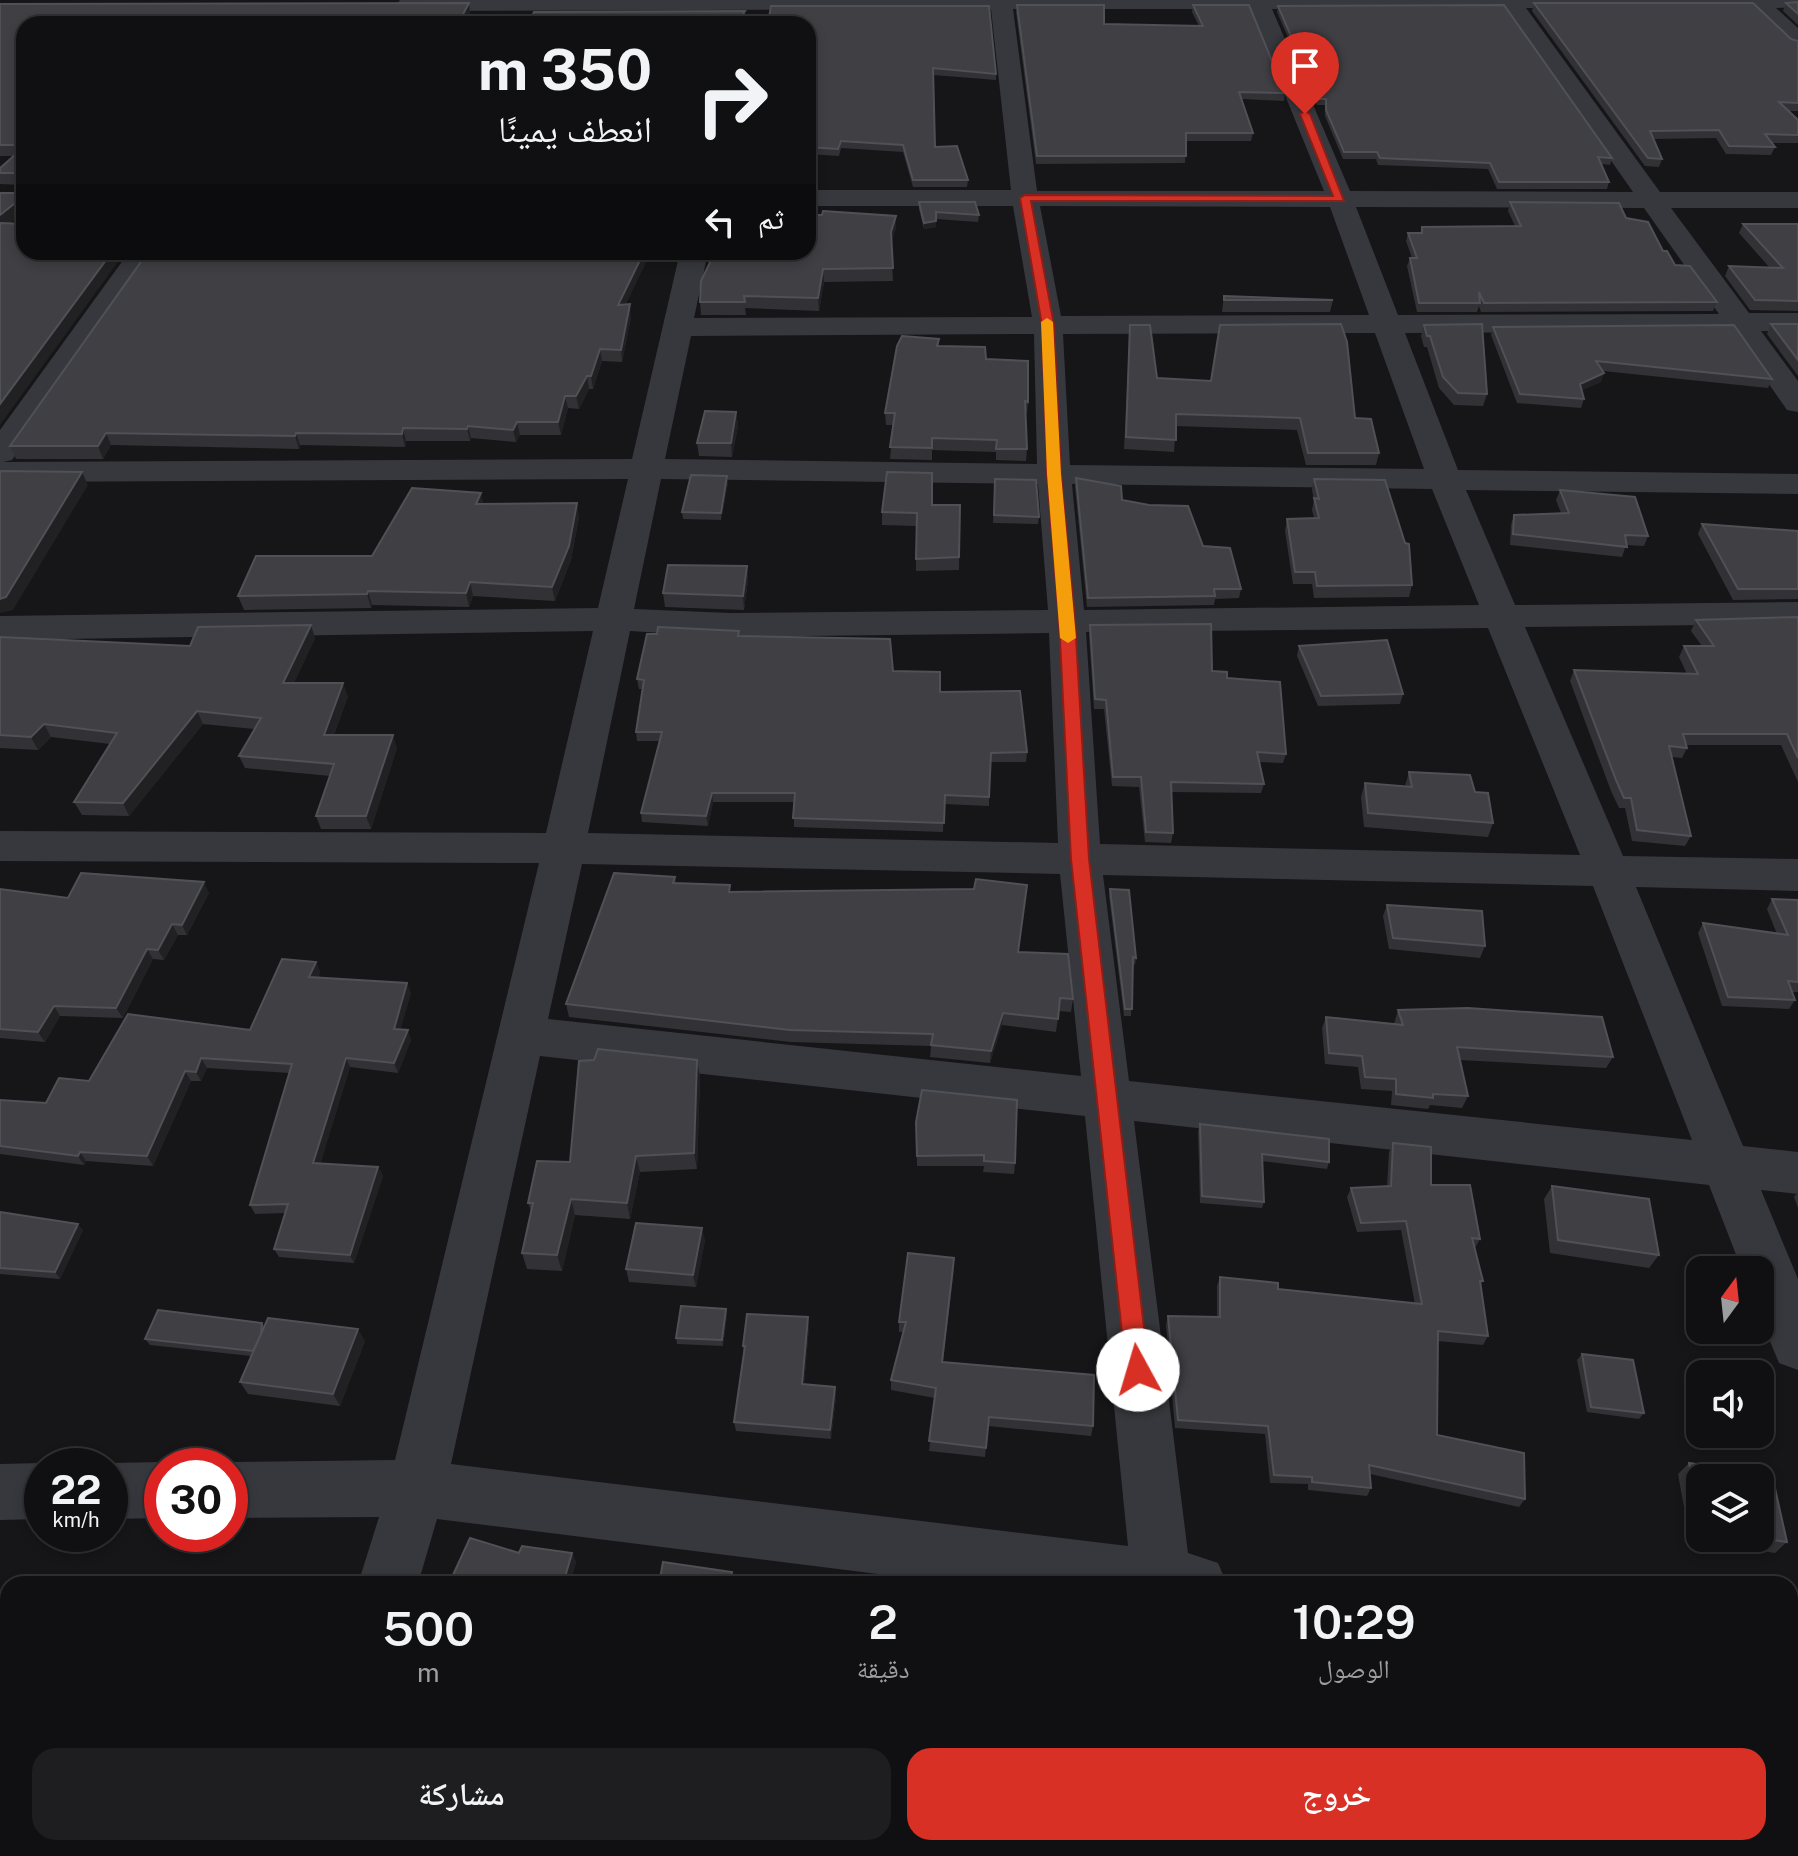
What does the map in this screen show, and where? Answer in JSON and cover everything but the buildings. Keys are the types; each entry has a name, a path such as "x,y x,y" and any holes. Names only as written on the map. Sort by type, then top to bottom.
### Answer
{"street":[{"path":"1756,0 1798,40"},
{"path":"391,4 503,2 752,9 1001,1 1798,1"},
{"path":"1001,1 1025,198 1048,325 1054,474 1067,620 1080,859 1107,1099 1172,1576"},
{"path":"1258,1 1340,199 1445,480 1608,870 1798,1345"},
{"path":"1510,1 1798,403"},
{"path":"600,16 607,4"},
{"path":"816,198 1798,200"},
{"path":"0,453 137,260"},
{"path":"390,1576 417,1488 564,848 692,260"},
{"path":"678,327 1798,322"},
{"path":"0,472 647,469 1798,484"},
{"path":"0,628 614,619 730,625 1798,613"},
{"path":"0,846 564,848 1798,875"},
{"path":"521,1035 1798,1173"},
{"path":"248,1490 417,1488 1117,1576"},
{"path":"0,1492 24,1491"}],"slow traffic":[{"path":"1047,322 1054,474 1068,638"}],"route":[{"path":"1138,1370 1080,859 1067,620 1054,474 1048,325 1025,198 1340,199 1305,114"}]}
